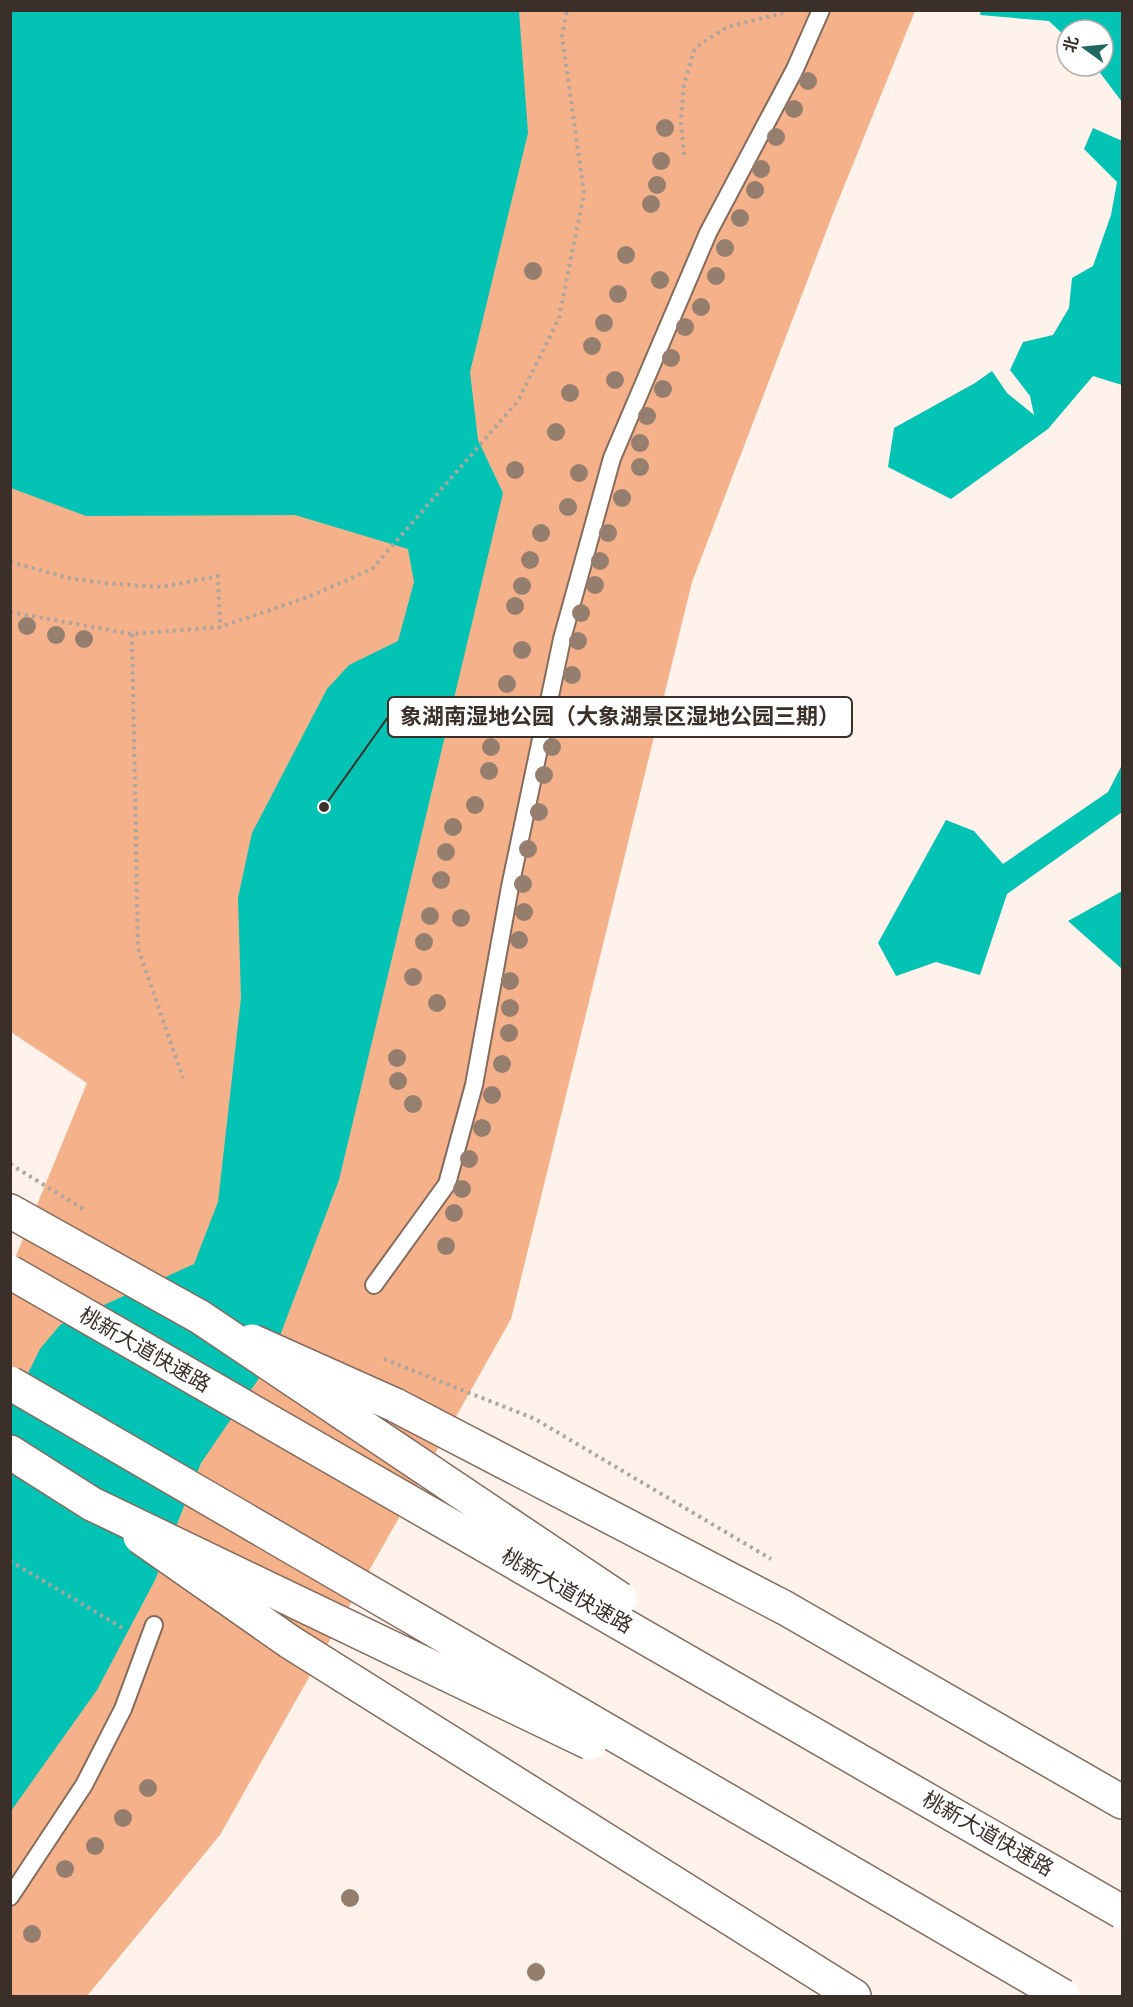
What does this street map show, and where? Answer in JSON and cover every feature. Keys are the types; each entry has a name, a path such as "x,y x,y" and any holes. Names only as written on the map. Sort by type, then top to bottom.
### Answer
{"main road":[{"path":"10,1211 200,1317 395,1405 785,1608 1122,1802"},
{"name":"桃新大道快速路","path":"10,1272 1122,1912"},
{"path":"200,1317 864,1762"},
{"path":"10,1383 1063,1996"},
{"path":"10,1452 92,1504 290,1642 854,1996"},
{"path":"92,1504 811,1849"}],"lane":[{"path":"374,1285 447,1184 474,1085 510,886 562,639 612,458 708,233 795,69 821,10"},
{"path":"10,1897 84,1785 123,1709 154,1625"}],"path":[{"path":"10,612 132,634 220,627 308,597 372,569 518,401 559,318 584,193 562,36 567,10"},
{"path":"684,155 681,122 684,84 695,48 727,27 783,14"},
{"path":"10,562 69,578 161,587 218,576 220,627"},
{"path":"132,634 138,948 183,1077"},
{"path":"10,1561 147,1643"}],"shaded area":[{"path":"11,11 915,11 834,211 692,582 511,1319 220,1835 87,1996 11,1996 11,1268 87,1083 11,1032"}],"water":[{"path":"981,10 1122,11 1122,102 1104,78 1115,78 1115,18 1055,18 1055,27 1049,21 980,15"},
{"path":"11,11 519,11 528,133 470,372 478,440 503,493 339,1180 270,1362 201,1463 155,1580 97,1690 11,1811 11,1408 40,1349 60,1325 194,1264 218,1202 241,998 238,898 252,833 327,689 349,665 398,641 414,582 408,549 295,515 86,516 11,488"},
{"path":"1093,128 1122,139 1122,385 1093,376 1048,429 951,499 888,467 894,428 975,383 992,371 1007,393 1034,415 1030,396 1010,370 1023,342 1053,335 1069,308 1072,278 1093,266 1111,215 1117,182 1084,149"},
{"path":"1122,765 1122,812 1007,894 980,975 936,962 896,976 878,943 946,820 974,831 1003,864 1108,792"},
{"path":"1122,891 1122,969 1068,921"}],"place":[{"name":"象湖南湿地公园（大象湖景区湿地公园三期）","path":"324,807"}]}
